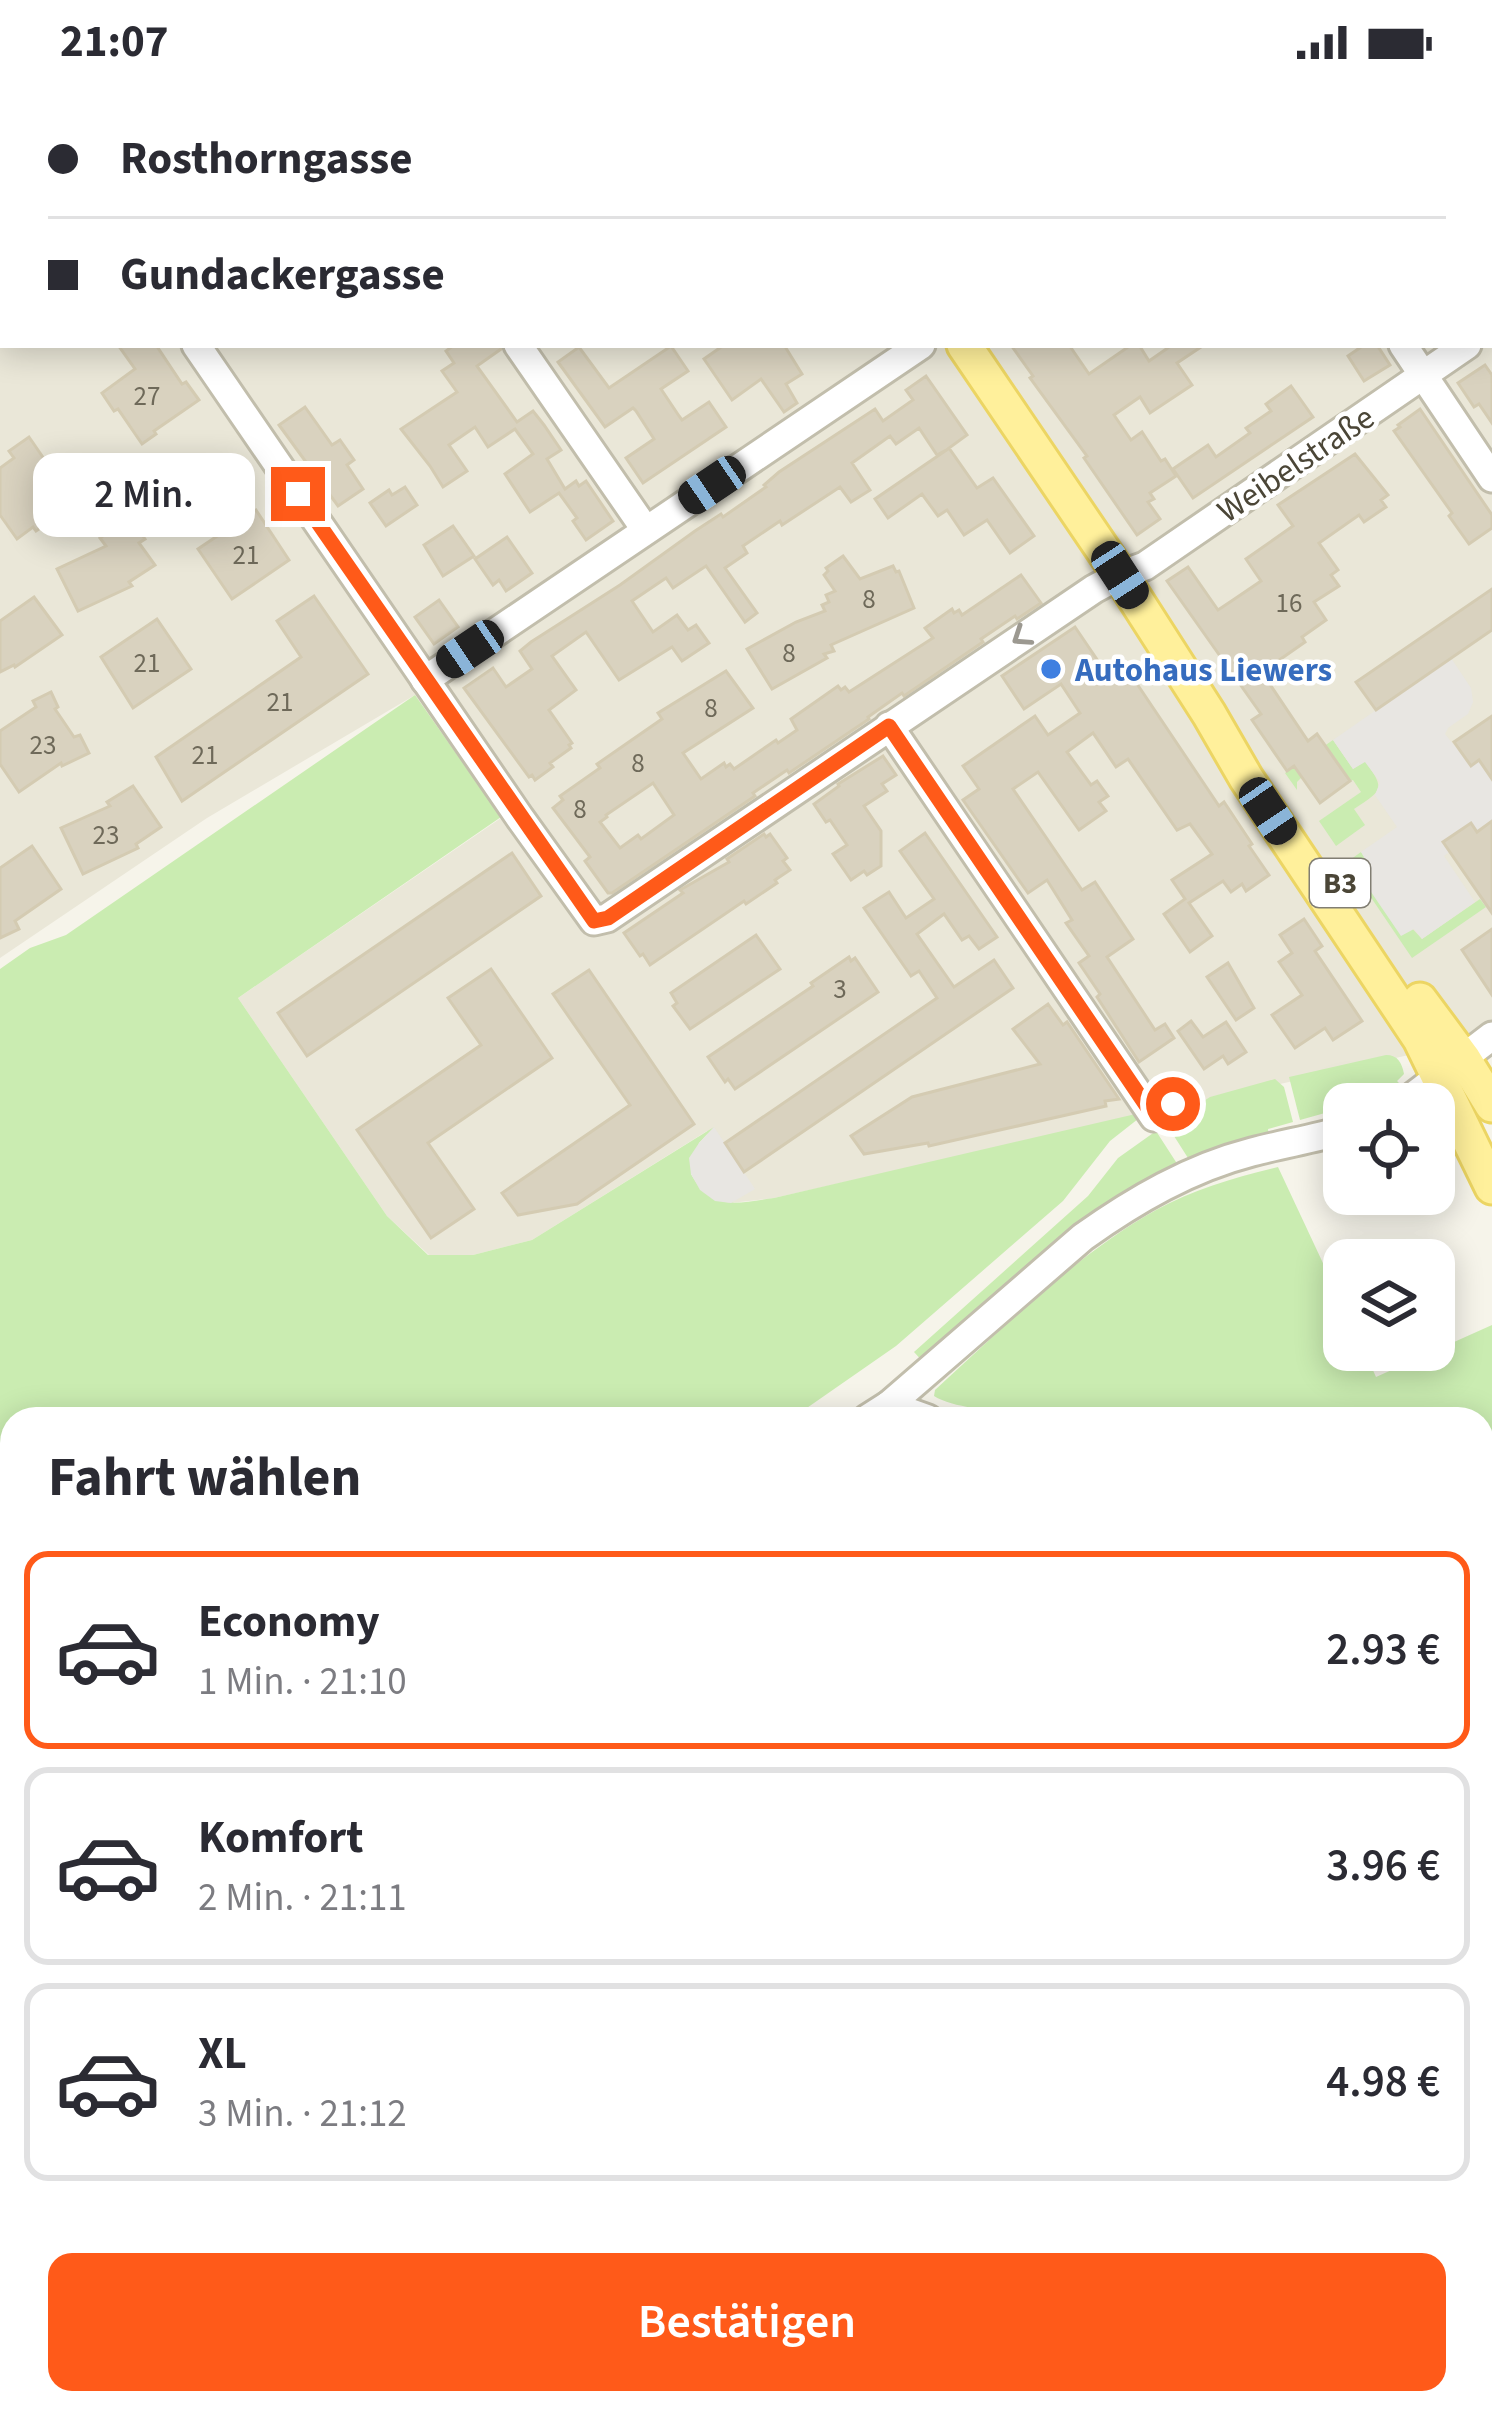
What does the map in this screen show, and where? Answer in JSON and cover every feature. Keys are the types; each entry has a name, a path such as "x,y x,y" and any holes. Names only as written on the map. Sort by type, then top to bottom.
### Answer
{"main road":[{"name":"B3","path":"966,348 1209,714 1270,784 1328,863 1446,1038 1451,1068 1492,1187"},
{"name":"B3","path":"1451,1068 1492,1105"}],"street":[{"path":"198,348 425,680 916,348"},
{"path":"520,348 645,529"},
{"path":"1405,348 1492,478"},
{"name":"Weibelstraße","path":"425,680 594,921 608,918 1094,589 1145,566 1463,348"},
{"path":"889,726 1154,1117 1180,1100"},
{"path":"1431,1083 1492,1036"},
{"path":"884,1407 1083,1237 1127,1207 1191,1172 1323,1135"}],"shaded area":[{"path":"0,348 1492,348 1492,1026 1471,1041 774,1198 715,1201 707,1131 532,1240 473,1255 429,1255 387,1216 238,998 501,818 415,695 207,818 0,958"},
{"path":"1451,658 1471,688 1473,702 1468,714 1445,734 1470,765 1479,760 1492,779 1492,821 1444,856 1475,902 1422,939 1414,929 1401,936 1354,867 1365,859 1361,852 1397,827 1375,795 1380,782 1365,762 1353,769 1333,740"},
{"path":"714,1127 755,1189 731,1203 715,1201 700,1190 691,1174 689,1158"}],"green space":[{"path":"415,695 501,817 238,998 387,1216 428,1255 473,1255 532,1240 714,1127 699,1143 691,1174 716,1200 737,1203 1140,1113 1110,1141 1063,1201 896,1346 808,1407 0,1407 0,969 30,948 66,935"},
{"path":"1333,740 1353,769 1365,761 1378,784 1375,793 1354,809 1365,825 1336,846 1319,821 1361,792 1353,780 1328,751 1297,782 1297,790 1285,773"},
{"path":"1361,852 1366,859 1354,866 1422,939 1480,899 1486,907 1412,958 1347,862"},
{"path":"1386,1055 1401,1063 1404,1074 1399,1083 1323,1083 1323,1114 1300,1120 1289,1077"},
{"path":"1275,1079 1284,1087 1293,1122 1268,1129 1269,1136 1192,1162 1188,1158 1167,1125 1210,1097"},
{"path":"1156,1131 1176,1162 1175,1168 924,1363 914,1352 1088,1196 1118,1158"},
{"path":"1278,1167 1323,1263 1323,1371 1373,1371 1376,1377 1389,1371 1455,1371 1455,1342 1492,1325 1492,1407 971,1407 934,1396 935,1390 1041,1294 1097,1249 1185,1196"}],"building":[{"path":"120,348 158,348 199,400 142,444 102,393 135,369"},
{"path":"501,348 477,366 517,422 533,411 544,425 561,450 547,459 565,489 586,481 613,521 586,540 559,493 530,512 505,474 533,454 515,429 488,447 475,427 449,445 467,471 443,487 401,429 457,392 442,371 454,363 446,351"},
{"path":"580,348 609,388 672,348 688,371 661,389 679,416 682,420 709,402 726,427 643,483 626,458 654,439 636,411 633,408 605,427 558,362"},
{"path":"720,348 786,348 802,374 786,384 797,403 784,412 761,379 732,400 704,359"},
{"path":"1013,348 1071,348 1089,374 1127,348 1141,348 1149,361 1168,348 1200,348 1177,363 1192,385 1150,413 1140,397 1114,415 1131,440 1142,432 1176,476 1150,493 1154,499 1148,502 1160,519 1137,535 1030,378"},
{"path":"1360,348 1379,348 1390,365 1364,381 1348,356"},
{"path":"1485,365 1492,375 1492,423 1458,383"},
{"path":"926,376 967,435 949,448 977,488 993,478 1034,536 1010,553 987,520 964,535 947,510 938,516 922,494 888,518 875,499 948,449 937,455 919,428 896,444 890,436 852,463 870,490 851,502 840,487 743,546 747,553 725,568 757,613 745,622 706,566 673,588 666,578 632,601 653,632 677,615 688,630 696,625 709,643 682,661 672,647 619,680 586,632 552,656 576,690 549,710 572,743 550,763 553,767 535,780 529,777 464,688 493,668 506,687 532,669 520,651 531,642 721,514 723,517 779,472 875,409 883,421 913,400 906,390"},
{"path":"1291,386 1313,417 1193,498 1173,469 1208,445 1216,457 1250,433 1246,428 1271,411 1266,404"},
{"path":"305,407 332,445 340,440 354,460 347,465 363,489 338,506 279,425"},
{"path":"1420,409 1492,515 1492,528 1469,544 1394,431"},
{"path":"29,437 71,498 51,512 55,518 17,539 0,515 0,468 14,458 9,451"},
{"path":"1355,454 1388,495 1381,500 1386,507 1364,522 1359,515 1319,543 1338,570 1331,575 1339,586 1314,602 1326,620 1275,663 1280,671 1267,680 1308,741 1317,734 1350,781 1320,803 1294,766 1287,771 1252,720 1261,714 1167,581 1188,567 1218,610 1233,600 1261,581 1246,559 1293,526 1278,505"},
{"path":"405,487 417,505 386,526 370,503 389,490 392,495"},
{"path":"256,510 289,560 232,599 198,549"},
{"path":"130,518 145,539 139,543 155,565 129,582 132,586 78,611 57,569 106,546 100,538"},
{"path":"453,526 474,556 443,576 424,545"},
{"path":"507,537 532,573 506,591 499,580 493,585 475,559"},
{"path":"843,556 860,579 893,566 914,608 831,645 834,651 824,654 827,658 772,689 747,649 825,611 826,595 835,591 824,575 826,568"},
{"path":"1021,575 1041,603 1015,616 789,773 787,770 612,893 585,861 590,857 553,808 563,800 560,796 600,768 597,764 662,719 658,713 726,671 753,708 683,753 701,779 724,763 734,769 776,740 778,743 797,730 791,719 838,686 849,692 933,638 925,628 952,609 962,615","holes":["653,783 674,815 620,848 600,822"]},
{"path":"1492,589 1492,630 1376,710 1356,682"},
{"path":"314,596 368,674 182,801 156,757 301,657 277,621"},
{"path":"34,597 62,635 0,672 0,621"},
{"path":"439,600 458,627 434,644 415,617"},
{"path":"157,619 191,669 133,708 101,657"},
{"path":"1075,627 1111,680 1127,669 1219,806 1224,802 1269,875 1246,891 1242,884 1231,892 1223,881 1189,903 1212,936 1190,952 1164,914 1185,899 1172,880 1212,854 1190,824 1177,830 1128,759 1116,767 1093,733 1067,752 1091,785 1097,781 1108,796 1099,802 1106,811 1079,830 1038,772 1013,789 1082,890 1095,882 1133,939 1107,957 1155,1030 1165,1024 1174,1038 1139,1062 1079,963 1089,956 1066,923 1072,920 1047,880 1028,893 963,800 979,789 963,766 1035,716 1048,735 1080,713 1061,684 1024,709 1002,676"},
{"path":"51,692 55,709 74,737 80,735 89,753 61,763 19,792 0,764 0,731 36,707 33,701"},
{"path":"1492,716 1492,779 1479,760 1471,766 1454,742"},
{"path":"883,756 896,775 882,784 887,791 864,806 881,831 881,866 851,880 833,854 847,845 814,804"},
{"path":"133,786 161,827 136,844 138,848 83,874 61,828 110,806 107,802"},
{"path":"1492,821 1492,913 1443,842 1471,823 1477,832"},
{"path":"925,833 997,937 979,949 969,936 962,940 944,914 917,934 954,987 994,960 1013,988 744,1172 725,1143 937,998 919,971 911,976 864,908 889,892 906,918 934,899 900,851"},
{"path":"770,834 787,858 783,861 790,870 777,883 650,965 640,956 624,933"},
{"path":"32,846 61,889 15,921 19,929 0,938 0,868"},
{"path":"512,853 541,896 307,1056 278,1013"},
{"path":"1304,919 1322,946 1315,951 1362,1021 1333,1040 1325,1028 1295,1048 1272,1015 1302,995 1279,962 1292,953 1280,935"},
{"path":"1492,929 1492,995 1462,950"},
{"path":"756,935 780,969 690,1029 673,1006 677,1003 671,993"},
{"path":"849,957 851,961 855,958 878,992 735,1089 728,1079 725,1082 708,1057"},
{"path":"1228,963 1254,1008 1236,1020 1207,977"},
{"path":"491,969 552,1058 428,1143 474,1209 431,1238 357,1130 481,1045 448,998"},
{"path":"589,970 694,1124 577,1204 518,1215 502,1193 630,1105 553,994"},
{"path":"1048,1004 1063,1025 1067,1022 1119,1099 1105,1101 1106,1106 929,1146 864,1154 851,1136 912,1097 1040,1064 1013,1029"},
{"path":"1191,1021 1203,1037 1226,1022 1246,1052 1228,1064 1223,1056 1204,1069 1178,1031"}],"place":[{"name":"Autohaus Liewers","path":"1051,669"}],"route":[{"path":"298,494 594,921 608,918 889,726 1154,1117 1173,1104"}]}
